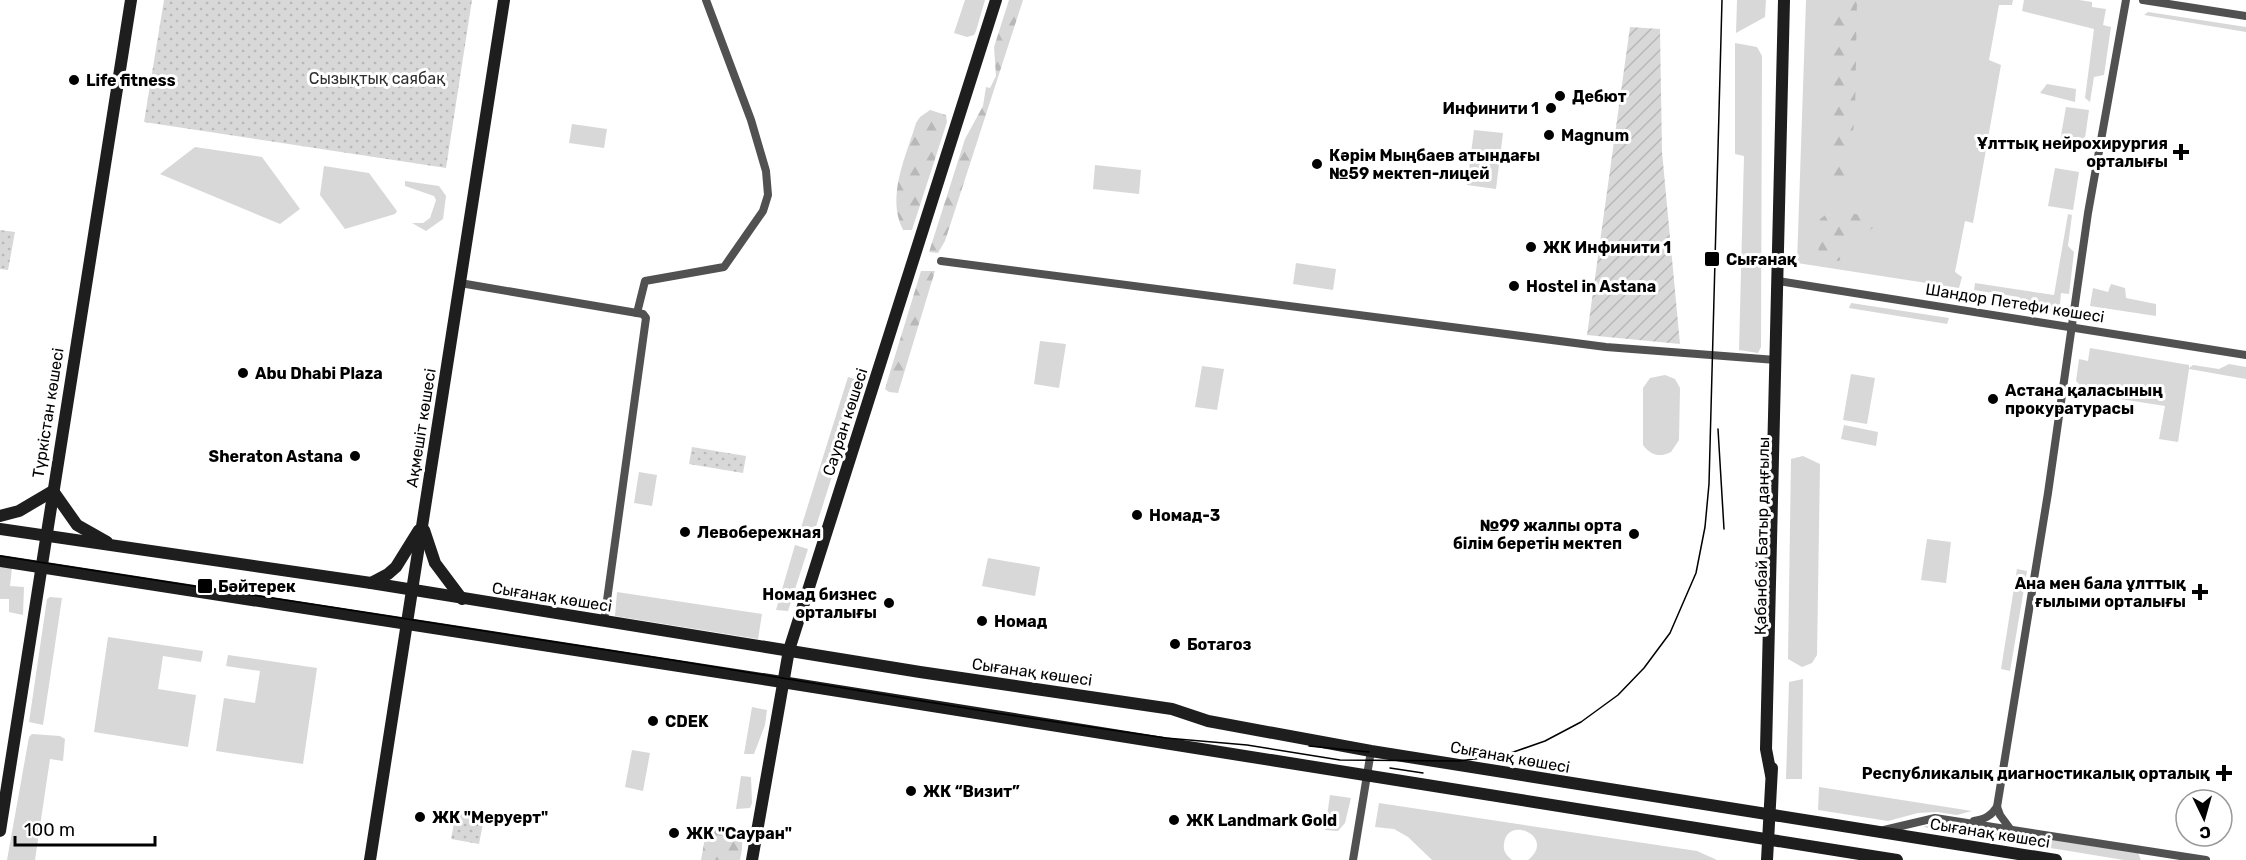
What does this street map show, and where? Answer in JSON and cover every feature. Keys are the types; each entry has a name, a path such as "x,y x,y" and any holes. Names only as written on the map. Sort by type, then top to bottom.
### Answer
{"main road":[{"name":"Түркістан көшесі","path":"0,831 130,0"},
{"name":"Ақмешіт көшесі","path":"370,860 504,0"},
{"name":"Сауран көшесі","path":"753,860 789,650 996,0"},
{"name":"Қабанбай Батыр даңғылы","path":"1771,775 1766,749 1784,0"},
{"name":"Қабанбай Батыр даңғылы","path":"1767,860 1780,447 1782,308 1778,299"},
{"path":"0,516 19,511 53,491 77,525 116,546"},
{"path":"371,583 396,567 423,524"},
{"path":"423,524 435,563 462,599"},
{"name":"Сығанақ көшесі","path":"0,529 371,583 920,672 1172,709 1208,721 1371,751 2056,860"},
{"path":"0,561 782,682 1897,860"}],"street":[{"path":"637,313 645,281 724,267 763,211 768,195 766,171 751,120 706,0"},
{"path":"1967,823 1985,819 1993,813 1998,803 2073,327 2088,213 2126,0"},
{"path":"2143,0 2246,16"},
{"path":"941,261 1606,347 1776,360"},
{"name":"Шандор Петефи көшесі","path":"1778,281 2246,355"},
{"path":"460,283 643,314 647,323 604,622"},
{"path":"1353,860 1371,751"},
{"path":"1998,803 2000,815 2011,830"},
{"path":"1876,832 1935,818 2206,860"}],"green space":[{"name":"Сызықтық саябақ","path":"164,0 472,0 446,168 144,122"},
{"path":"965,0 985,0 976,31 974,35 967,37 954,33"},
{"path":"1009,0 1023,0 945,241 938,253 929,252 965,139 983,106 986,87 990,88 996,76 994,47"},
{"path":"1737,0 1766,0 1765,17 1736,33"},
{"path":"1806,0 2013,0 2012,5 1999,5 1989,60 2001,65 1973,223 1965,221 1955,272 1962,277 1959,288 1797,263"},
{"path":"1828,0 1857,0 1855,115 1846,188 1830,177 1827,140 1834,123 1828,108"},
{"path":"2024,0 2079,0 2092,2 2092,7 2106,9 2103,25 2111,27 2104,75 2094,77 2090,102 2085,98 2094,29 2022,11"},
{"path":"2148,12 2246,27 2246,32 2144,15"},
{"path":"1630,27 1660,29 1662,152 1680,344 1587,335"},
{"path":"1735,43 1757,47 1762,56 1761,347 1758,353 1739,350 1744,156 1735,154"},
{"path":"2047,84 2076,89 2075,102 2040,93"},
{"path":"2066,107 2089,110 2084,145 2060,141"},
{"path":"930,110 946,115 947,122 912,230 903,230 896,204 899,176 916,123"},
{"path":"572,124 607,129 604,148 569,143"},
{"path":"1474,130 1503,133 1496,189 1467,185"},
{"path":"195,147 262,157 300,209 280,224 160,174"},
{"path":"1095,165 1141,170 1139,194 1093,189"},
{"path":"324,166 369,173 397,211 395,214 345,229 320,195"},
{"path":"2055,168 2079,172 2073,210 2048,206"},
{"path":"405,181 439,186 446,196 443,219 426,231 412,223 423,223 430,218 436,200 434,196 405,186"},
{"path":"1832,210 1884,219 1855,242 1839,261 1818,259 1820,219"},
{"path":"2068,214 2072,215 2068,246 2074,252 2069,294 2061,293 2060,304 2050,311 2023,306 2019,297 1974,290 1975,283 2054,295"},
{"path":"0,230 15,232 8,270 0,269"},
{"path":"1296,263 1336,269 1333,290 1293,284"},
{"path":"921,271 935,271 898,393 889,392 885,389"},
{"path":"2111,284 2125,288 2126,298 2156,304 2156,316 2090,306 2093,288 2108,292"},
{"path":"1851,303 1949,318 1947,324 1849,308"},
{"path":"1040,341 1066,344 1059,388 1034,384"},
{"path":"2090,348 2189,365 2189,368 2193,365 2219,369 2229,364 2246,367 2246,379 2189,369 2178,442 2159,439 2165,406 2095,395 2084,384 2083,388 2076,381 2079,359 2088,361"},
{"path":"1202,366 1224,369 1217,410 1195,407"},
{"path":"1851,374 1875,378 1867,424 1843,420"},
{"path":"1665,375 1675,379 1680,388 1679,440 1671,452 1659,455 1652,453 1643,445 1643,388 1650,378"},
{"path":"848,377 855,379 861,385 813,536 799,534"},
{"path":"1844,425 1878,432 1876,446 1841,439"},
{"path":"692,447 746,456 743,473 689,464"},
{"path":"1803,456 1820,464 1817,655 1812,663 1802,667 1788,659 1791,459"},
{"path":"639,472 657,475 652,506 634,503"},
{"path":"1927,539 1951,542 1946,583 1921,580"},
{"path":"795,545 808,549 788,611 776,610"},
{"path":"988,558 1040,567 1035,596 982,586"},
{"path":"0,566 12,568 10,586 24,587 23,615 9,612 9,599 0,599"},
{"path":"2017,569 2027,571 2010,671 2001,669"},
{"path":"617,592 762,614 758,639 615,616"},
{"path":"62,598 43,725 29,722 47,599"},
{"path":"108,637 203,651 201,662 163,656 158,689 196,695 188,747 94,732"},
{"path":"228,655 317,668 303,764 216,751 224,698 255,703 260,671 226,666"},
{"path":"1803,679 1802,779 1786,779 1789,682"},
{"path":"752,707 767,710 765,725 754,754 744,754"},
{"path":"32,734 60,736 65,739 63,761 50,759 35,860 7,860 29,737"},
{"path":"632,750 650,753 643,791 625,787"},
{"path":"741,776 751,777 752,803 750,808 736,809"},
{"path":"1819,787 1972,811 1957,815 1937,812 1918,813 1888,821 1818,810"},
{"path":"1330,795 1351,798 1345,823 1338,831 1325,830"},
{"path":"1379,803 1697,851 1717,860 1528,860 1537,844 1534,837 1521,830 1507,835 1504,844 1505,853 1512,860 1432,860 1408,837 1394,829 1375,827"},
{"path":"456,813 484,818 479,844 451,839"},
{"path":"1942,822 2138,853 2141,860 2124,860 1923,827"},
{"path":"707,826 737,830 742,841 740,860 701,860"}],"tram line":[{"path":"0,556 1166,738 1247,745 1340,760 1459,761 1505,755 1545,741 1581,722 1618,695 1644,668 1670,633 1696,573 1705,527 1709,484 1722,0"},
{"path":"1718,429 1724,529"},
{"path":"1309,746 1369,752"},
{"path":"1390,768 1423,773"}],"place":[{"name":"Life fitness","path":"74,80"},
{"name":"Дебют","path":"1560,96"},
{"name":"Инфинити 1","path":"1551,108"},
{"name":"Magnum","path":"1549,135"},
{"name":"Ұлттық нейрохирургия орталығы","path":"2181,152"},
{"name":"Кәрім Мыңбаев атындағы №59 мектеп-лицей","path":"1317,164"},
{"name":"ЖК Инфинити 1","path":"1531,247"},
{"name":"Сығанақ","path":"1712,259"},
{"name":"Hostel in Astana","path":"1514,286"},
{"name":"Abu Dhabi Plaza","path":"243,373"},
{"name":"Астана қаласының прокуратурасы","path":"1993,399"},
{"name":"Sheraton Astana","path":"355,456"},
{"name":"Номад-3","path":"1137,515"},
{"name":"Левобережная","path":"685,532"},
{"name":"№99 жалпы орта білім беретін мектеп","path":"1634,534"},
{"name":"Бәйтерек","path":"205,586"},
{"name":"Ана мен бала ұлттық ғылыми орталығы","path":"2200,592"},
{"name":"Номад бизнес орталығы","path":"889,603"},
{"name":"Номад","path":"982,621"},
{"name":"Ботагоз","path":"1175,644"},
{"name":"CDEK","path":"653,721"},
{"name":"Республикалық диагностикалық орталық","path":"2224,773"},
{"name":"ЖК “Визит”","path":"911,791"},
{"name":"ЖК \"Меруерт\"","path":"420,817"},
{"name":"ЖК Landmark Gold","path":"1174,820"},
{"name":"ЖК \"Сауран\"","path":"674,833"}]}
